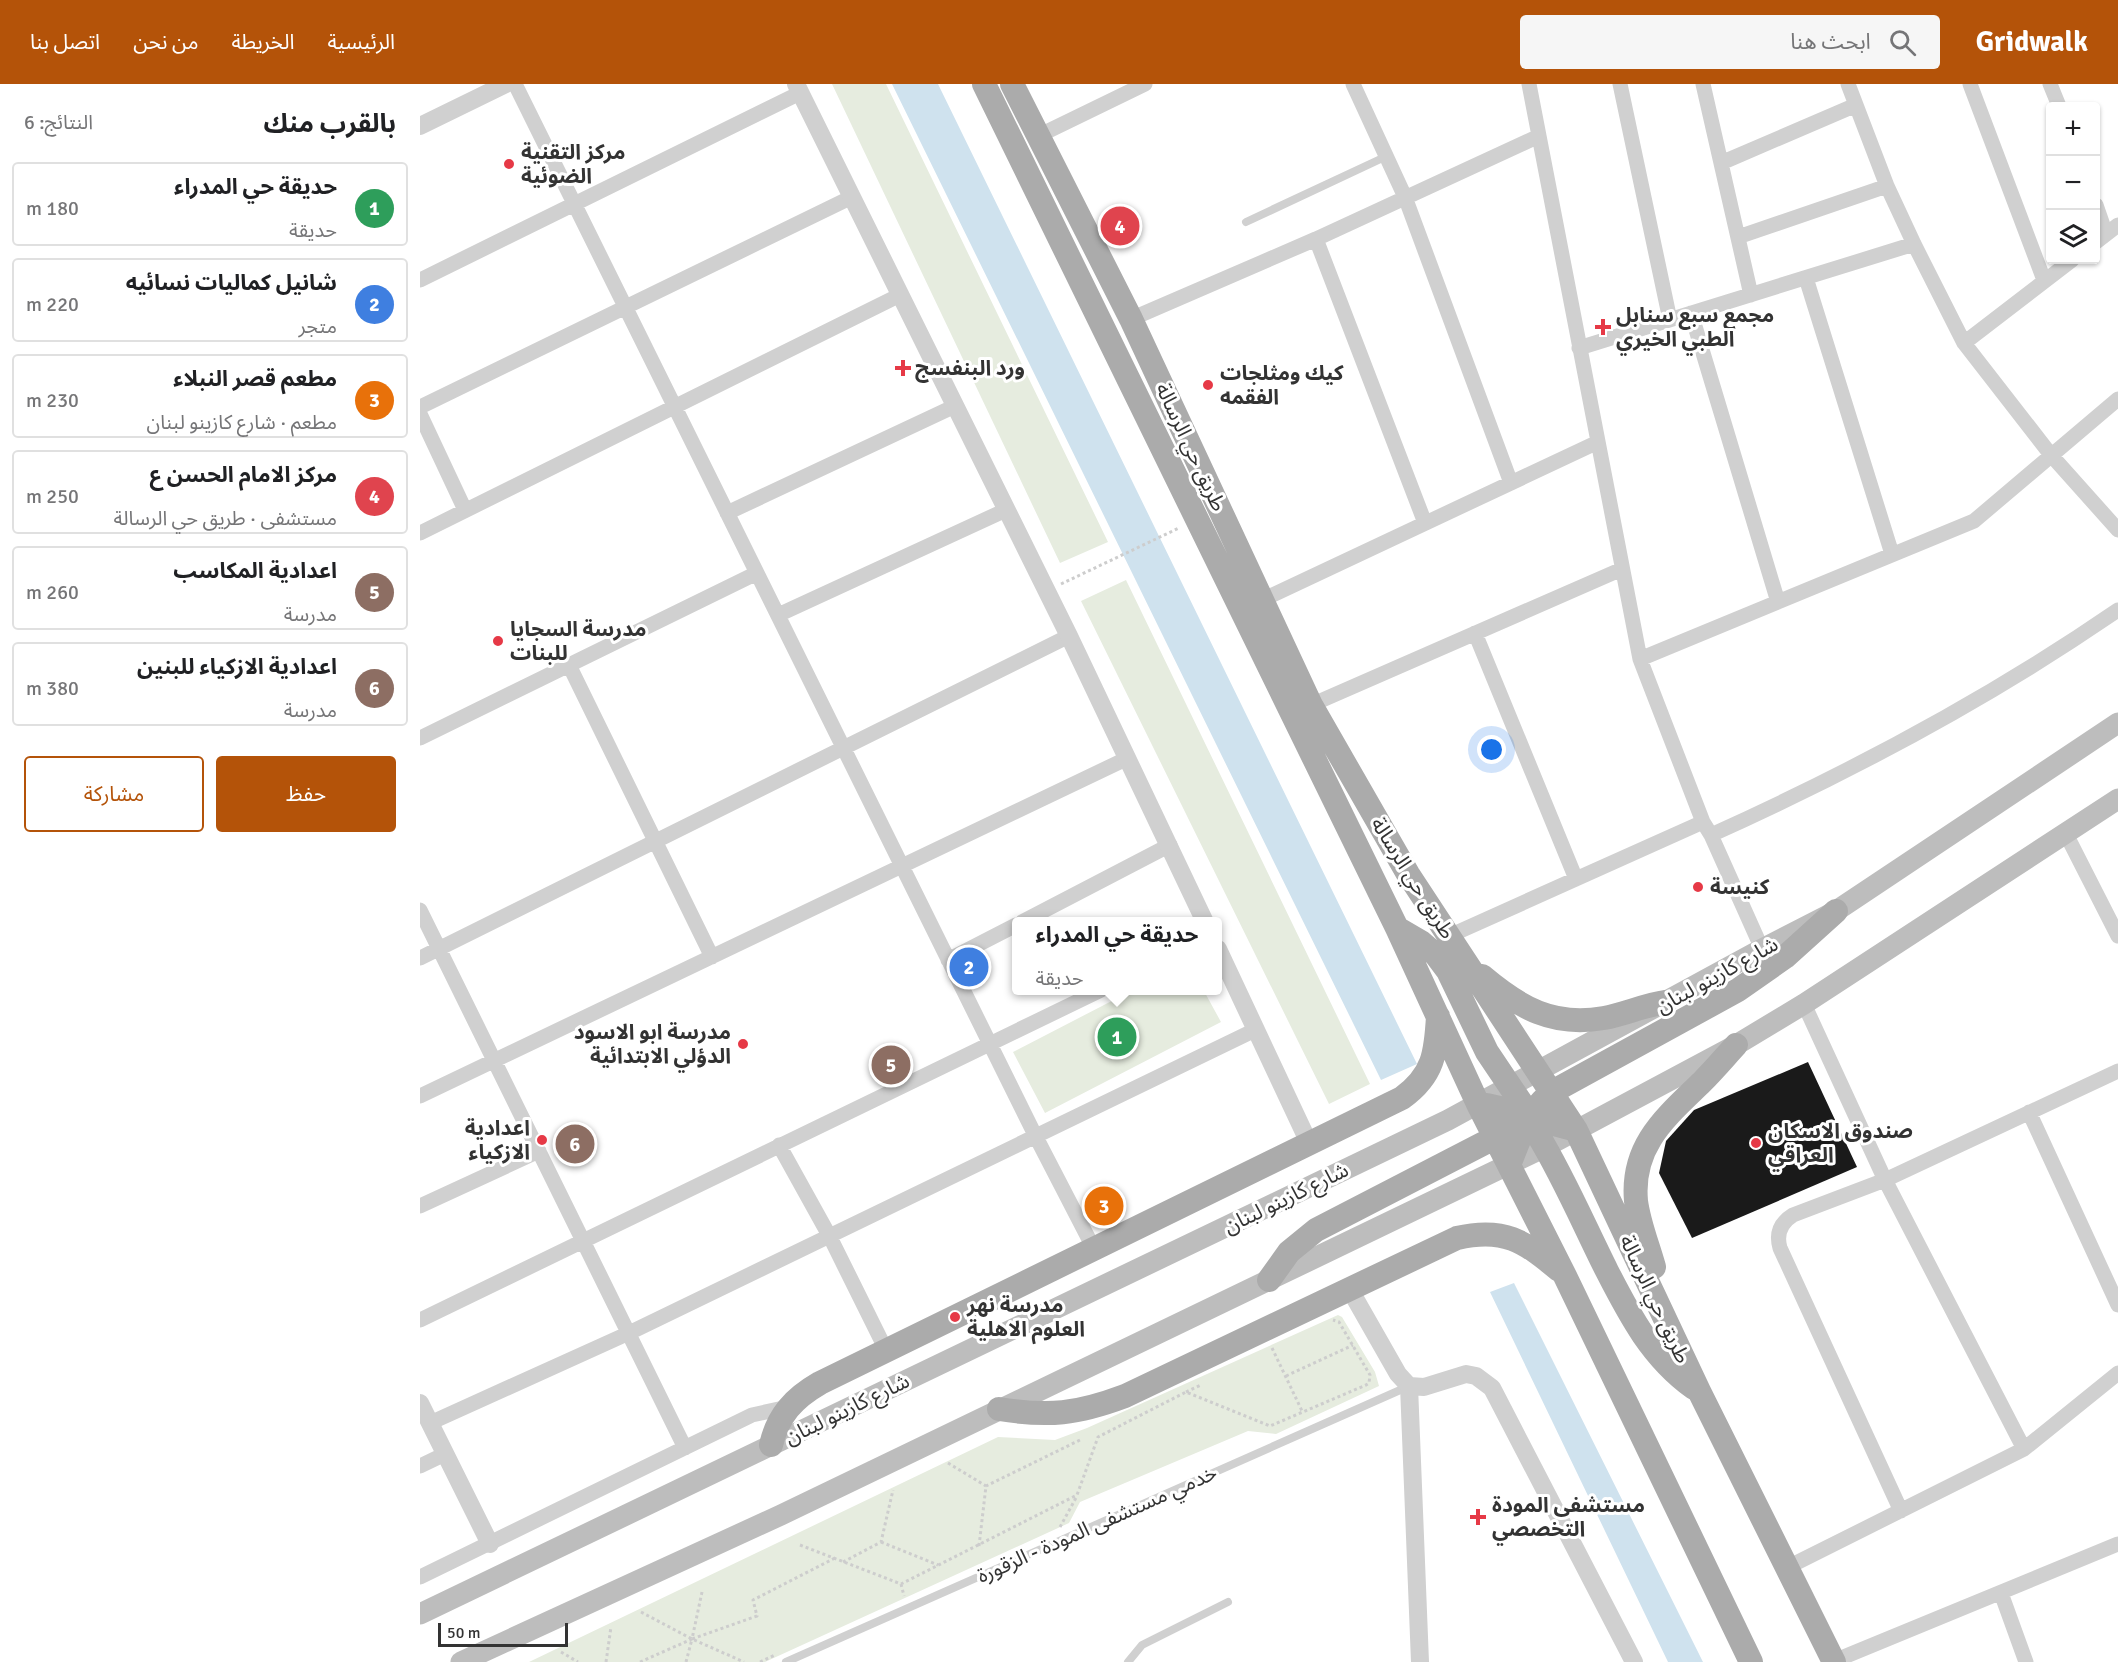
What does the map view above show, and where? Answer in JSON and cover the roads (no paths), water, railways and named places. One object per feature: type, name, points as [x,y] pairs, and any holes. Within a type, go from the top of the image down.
[{"type":"main road","name":"طريق حي الرسالة","points":[[984,84],[1397,928],[1494,1138],[1565,1276],[1751,1662]]},
{"type":"main road","name":"طريق حي الرسالة","points":[[1012,84],[1131,319],[1311,705],[1408,874],[1576,1130],[1699,1391],[1834,1662]]},
{"type":"main road","name":"شارع كازينو لبنان","points":[[1536,1071],[1836,911],[2118,723]]},
{"type":"main road","points":[[461,1662],[781,1515],[1545,1147],[1736,1045],[1804,1004],[2118,799]]},
{"type":"main road","points":[[1269,1280],[1289,1252],[1316,1230],[1494,1138],[1522,1108],[1543,1100],[1552,1092],[1746,984],[1785,957],[1836,911]]},
{"type":"main road","points":[[1397,928],[1421,942],[1448,971],[1487,1052],[1545,1147],[1637,1328],[1662,1360],[1699,1391]]},
{"type":"main road","points":[[1463,958],[1516,1002],[1558,1019],[1604,1018],[1666,1002]]},
{"type":"main road","points":[[771,1445],[777,1425],[788,1407],[802,1393],[820,1383],[1393,1103],[1419,1084],[1431,1066],[1438,1014]]},
{"type":"main road","points":[[1661,1311],[1656,1272],[1639,1217],[1636,1182],[1640,1156],[1666,1117],[1736,1045]]},
{"type":"main road","points":[[1509,1165],[1522,1108],[1536,1071]]},
{"type":"main road","points":[[1478,1104],[1522,1108],[1550,1123],[1576,1130]]},
{"type":"main road","name":"شارع كازينو لبنان","points":[[420,1614],[1478,1104]]},
{"type":"main road","points":[[999,1410],[1031,1414],[1063,1414],[1095,1407],[1125,1396],[1457,1238],[1486,1233],[1507,1237],[1522,1243],[1565,1276]]},
{"type":"street","points":[[420,126],[506,84]]},
{"type":"street","points":[[514,84],[990,1045],[1094,1249]]},
{"type":"street","points":[[1038,136],[1145,84]]},
{"type":"street","points":[[1353,84],[1405,197],[1511,483]]},
{"type":"street","points":[[1620,84],[1670,320]]},
{"type":"street","points":[[1848,84],[1887,186],[1964,343],[2051,455],[2118,530]]},
{"type":"street","points":[[1970,84],[2044,280]]},
{"type":"street","points":[[2050,84],[2057,102]]},
{"type":"street","points":[[1533,86],[1539,136],[1640,659],[1707,828],[1762,949]]},
{"type":"street","points":[[1708,86],[1721,162],[1751,295]]},
{"type":"street","points":[[420,280],[574,205],[798,88],[1069,636],[1203,917]]},
{"type":"street","points":[[1721,162],[1856,105]]},
{"type":"street","points":[[1131,319],[1316,239],[1539,136]]},
{"type":"street","points":[[1738,237],[1887,186]]},
{"type":"street","points":[[420,407],[852,197]]},
{"type":"street","points":[[2098,210],[2107,234]]},
{"type":"street","points":[[1316,239],[1425,523]]},
{"type":"street","points":[[1580,348],[1914,244]]},
{"type":"street","points":[[1964,343],[2066,264]]},
{"type":"street","points":[[1806,278],[1892,554]]},
{"type":"street","points":[[420,532],[900,295]]},
{"type":"street","points":[[1691,313],[1778,602]]},
{"type":"street","points":[[1640,659],[1974,521],[2118,399]]},
{"type":"street","points":[[727,513],[955,406]]},
{"type":"street","points":[[420,414],[465,510]]},
{"type":"street","points":[[1262,600],[1598,442]]},
{"type":"street","points":[[778,615],[1006,510]]},
{"type":"street","points":[[1311,705],[1622,569]]},
{"type":"street","points":[[420,738],[757,573]]},
{"type":"street","points":[[1449,936],[1576,879],[1707,828],[1779,804],[1910,737],[2029,668],[2118,610]]},
{"type":"street","points":[[1475,633],[1576,879]]},
{"type":"street","points":[[420,958],[1069,636]]},
{"type":"street","points":[[569,665],[712,957]]},
{"type":"street","points":[[420,1096],[1128,758]]},
{"type":"street","points":[[2066,834],[2118,936]]},
{"type":"street","points":[[1030,917],[1170,844]]},
{"type":"street","points":[[420,910],[685,1448]]},
{"type":"street","points":[[948,960],[1012,927]]},
{"type":"street","points":[[1222,958],[1309,1143]]},
{"type":"street","points":[[420,1320],[1091,995]]},
{"type":"street","points":[[1804,1004],[1885,1180],[2024,1449]]},
{"type":"street","points":[[430,1423],[629,1333],[1255,1030]]},
{"type":"street","points":[[1901,1511],[1778,1242],[1780,1228],[1787,1218],[1793,1215],[1885,1180],[2118,1071]]},
{"type":"street","points":[[2029,1112],[2118,1305]]},
{"type":"street","points":[[779,1145],[830,1237],[886,1350]]},
{"type":"street","points":[[420,1206],[538,1151]]},
{"type":"street","points":[[1349,1288],[1398,1374],[1409,1386],[1424,1388],[1466,1374],[1476,1376],[1492,1388],[1634,1662]]},
{"type":"street","points":[[1788,1567],[2024,1449],[2118,1373]]},
{"type":"street","points":[[1409,1386],[1420,1662]]},
{"type":"street","points":[[420,1403],[490,1544]]},
{"type":"street","points":[[420,1577],[752,1415],[788,1407]]},
{"type":"street","points":[[420,1466],[445,1454]]},
{"type":"street","points":[[1834,1662],[2118,1544]]},
{"type":"street","points":[[2001,1593],[2026,1662]]},
{"type":"lane","points":[[1246,222],[1387,156]]},
{"type":"lane","name":"خدمي مستشفى المودة - الزقورة","points":[[786,1662],[1409,1386]]},
{"type":"lane","points":[[1128,1662],[1142,1645],[1228,1602]]},
{"type":"water","points":[[892,84],[938,84],[1417,1064],[1381,1080]]},
{"type":"water","points":[[1514,1283],[1703,1662],[1668,1662],[1490,1292]]},
{"type":"place","name":"مركز التقنية الضوئية","points":[[509,164]]},
{"type":"place","name":"مركز الامام الحسن ع","points":[[1120,226]]},
{"type":"place","name":"مجمع سبع سنابل الطبي الخيري","points":[[1603,327]]},
{"type":"place","name":"ورد البنفسج","points":[[903,368]]},
{"type":"place","name":"كيك ومثلجات الفقمه","points":[[1208,385]]},
{"type":"place","name":"مدرسة السجايا للبنات","points":[[498,641]]},
{"type":"place","name":"كنيسة","points":[[1698,887]]},
{"type":"place","name":"شانيل كماليات نسائيه","points":[[969,967]]},
{"type":"place","name":"حديقة حي المدراء","points":[[1117,1037]]},
{"type":"place","name":"مدرسة ابو الاسود الدؤلي الابتدائية","points":[[743,1044]]},
{"type":"place","name":"اعدادية المكاسب","points":[[891,1065]]},
{"type":"place","name":"اعدادية الازكياء","points":[[542,1140]]},
{"type":"place","name":"صندوق الاسكان العراقي","points":[[1756,1143]]},
{"type":"place","name":"اعدادية الازكياء للبنين","points":[[575,1144]]},
{"type":"place","name":"مطعم قصر النبلاء","points":[[1104,1206]]},
{"type":"place","name":"مدرسة نهر العلوم الاهلية","points":[[955,1317]]},
{"type":"place","name":"مستشفى المودة التخصصي","points":[[1478,1517]]}]
